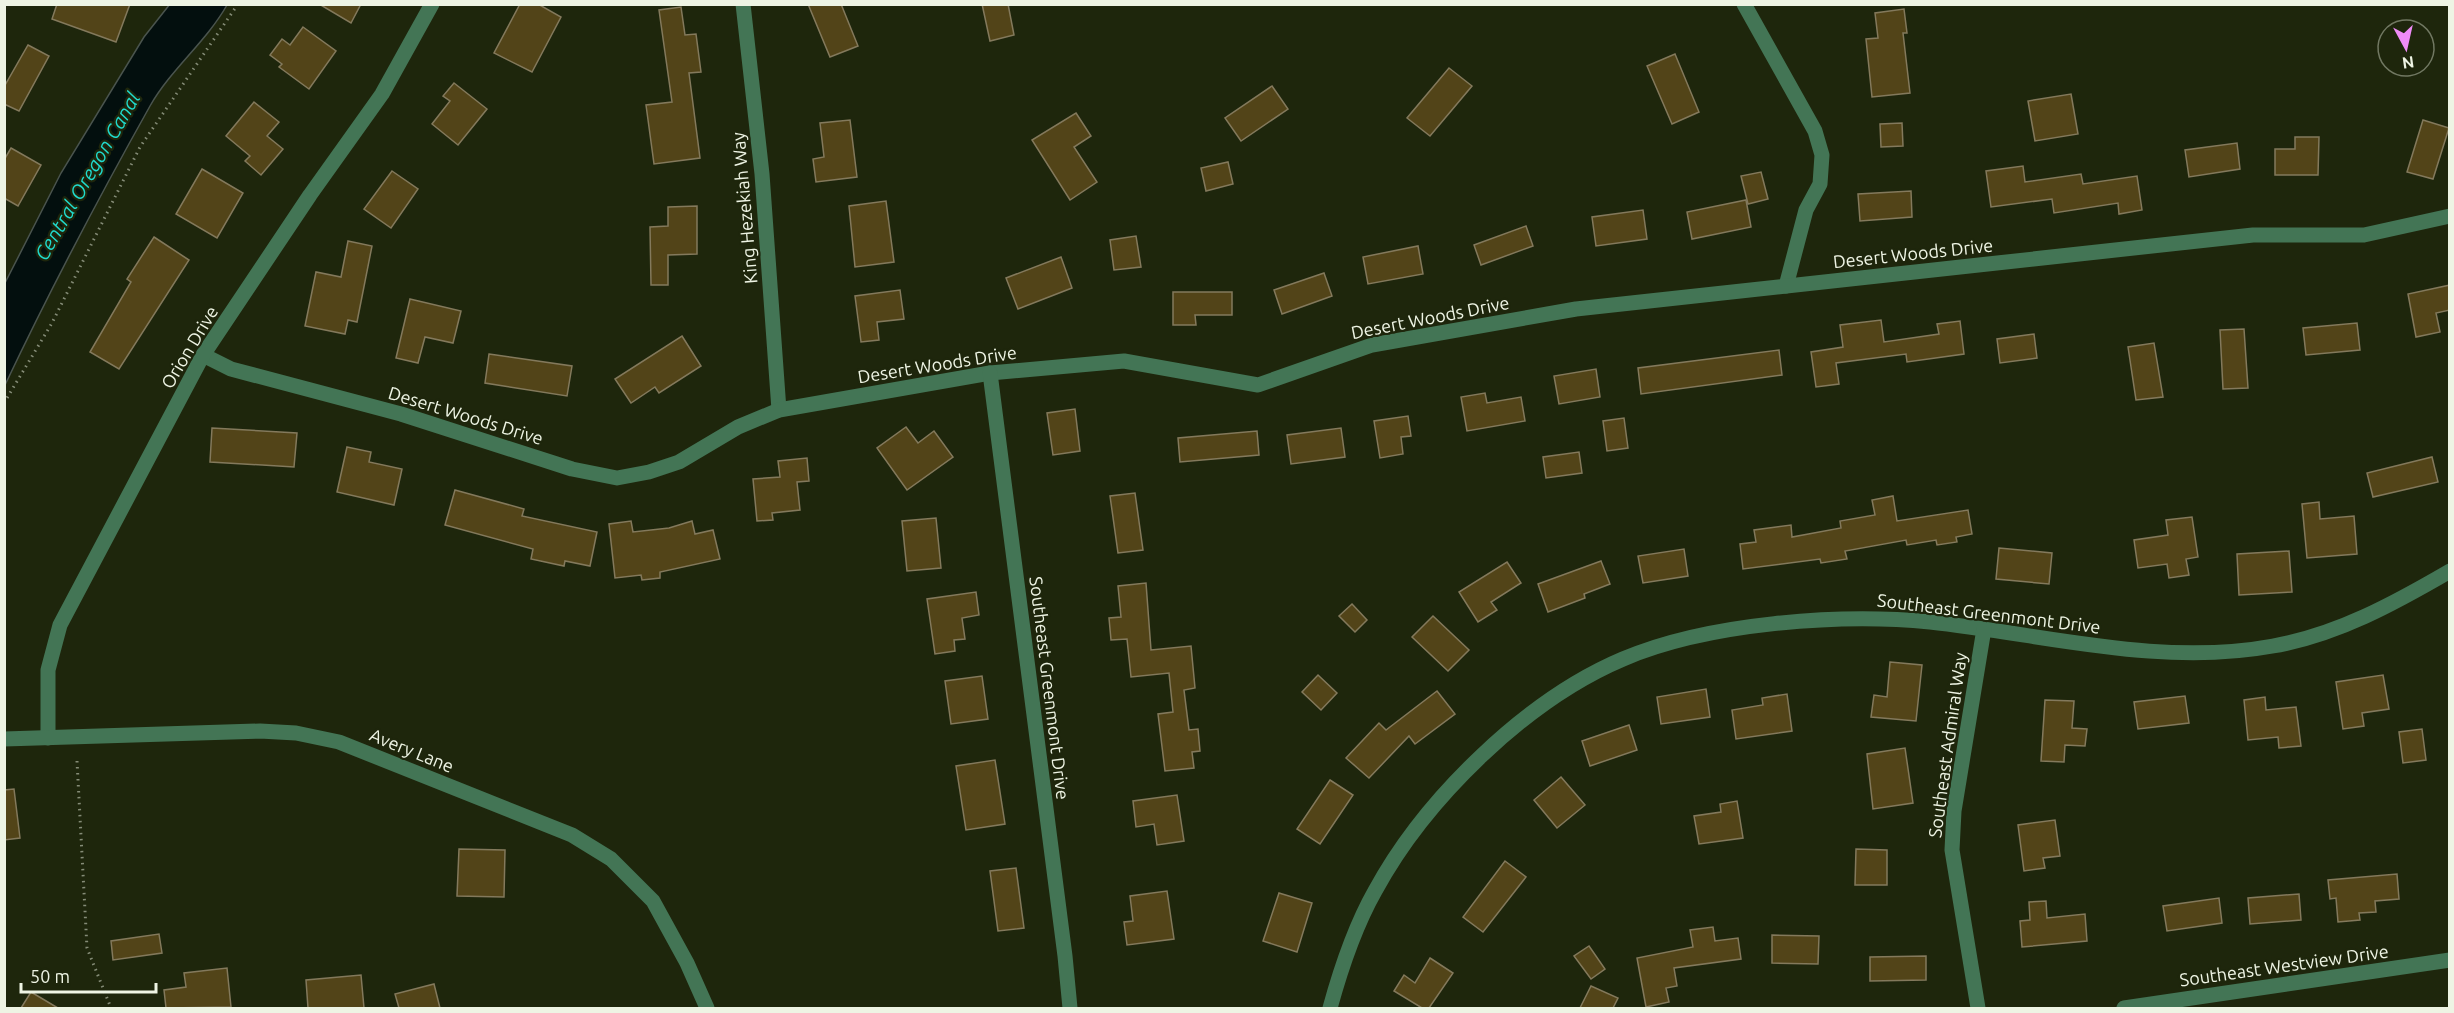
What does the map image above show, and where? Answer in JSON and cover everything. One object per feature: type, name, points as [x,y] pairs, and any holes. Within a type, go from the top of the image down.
[{"type":"street","name":"Orion Drive","points":[[48,738],[48,670],[60,625],[204,355],[310,195],[382,93],[432,4]]},
{"type":"street","name":"King Hezekiah Way","points":[[743,4],[762,174],[779,410]]},
{"type":"street","points":[[1744,4],[1815,131],[1822,155],[1820,184],[1806,210],[1786,286]]},
{"type":"street","name":"Desert Woods Drive","points":[[204,355],[231,369],[401,414],[572,469],[617,478],[649,472],[680,462],[738,427],[779,410],[990,373],[1124,361],[1258,385],[1372,345],[1576,309],[2253,235],[2364,236],[2450,216]]},
{"type":"street","name":"Southeast Greenmont Drive","points":[[990,373],[1070,1008]]},
{"type":"street","name":"Southeast Greenmont Drive","points":[[1330,1008],[1346,954],[1360,920],[1391,863],[1449,791],[1514,728],[1545,702],[1587,676],[1648,649],[1755,627],[1866,618],[1931,622],[2133,649],[2199,652],[2273,646],[2330,630],[2384,608],[2450,571]]},
{"type":"street","name":"Southeast Admiral Way","points":[[1978,1008],[1952,850],[1954,811],[1984,629]]},
{"type":"street","name":"Avery Lane","points":[[4,739],[261,731],[296,733],[339,742],[572,835],[611,859],[653,901],[687,963],[707,1008]]},
{"type":"street","name":"Southeast Westview Drive","points":[[2124,1008],[2450,960]]},
{"type":"path","points":[[4,403],[52,323],[140,147],[238,4]]},
{"type":"path","points":[[77,761],[87,948],[111,1008]]},
{"type":"water","name":"Central Oregon Canal","points":[[170,4],[227,5],[150,106],[75,244],[5,385],[5,283],[61,173],[144,37]]},
{"type":"building","points":[[57,4],[130,4],[116,42],[52,19]]},
{"type":"building","points":[[319,4],[361,4],[351,23]]},
{"type":"building","points":[[520,4],[538,4],[561,17],[532,72],[494,53]]},
{"type":"building","points":[[808,4],[841,4],[858,46],[830,57]]},
{"type":"building","points":[[982,4],[1008,4],[1014,35],[990,41]]},
{"type":"building","points":[[681,7],[685,35],[696,34],[701,72],[689,73],[700,158],[654,164],[646,105],[672,102],[659,10]]},
{"type":"building","points":[[1904,9],[1907,33],[1903,33],[1910,93],[1872,97],[1866,39],[1878,38],[1875,13]]},
{"type":"building","points":[[303,27],[336,51],[309,89],[279,67],[282,64],[270,55],[282,39],[290,45]]},
{"type":"building","points":[[28,45],[49,56],[19,111],[4,104],[4,87]]},
{"type":"building","points":[[1675,54],[1699,112],[1672,124],[1647,66]]},
{"type":"building","points":[[1449,68],[1472,86],[1430,136],[1407,118]]},
{"type":"building","points":[[454,83],[487,109],[458,145],[432,124],[450,101],[443,96]]},
{"type":"building","points":[[1272,86],[1288,109],[1241,141],[1225,118]]},
{"type":"building","points":[[2071,94],[2078,134],[2035,141],[2028,101]]},
{"type":"building","points":[[254,102],[279,122],[267,136],[283,149],[261,175],[245,161],[250,156],[226,136]]},
{"type":"building","points":[[1076,113],[1091,136],[1074,147],[1097,182],[1070,200],[1032,140]]},
{"type":"building","points":[[850,120],[857,177],[816,182],[813,159],[824,157],[820,123]]},
{"type":"building","points":[[2423,120],[2449,128],[2433,179],[2407,172]]},
{"type":"building","points":[[1902,123],[1903,146],[1881,147],[1880,124]]},
{"type":"building","points":[[2295,137],[2319,137],[2318,175],[2275,175],[2275,149],[2295,149]]},
{"type":"building","points":[[2237,143],[2240,169],[2189,177],[2185,150]]},
{"type":"building","points":[[11,148],[41,165],[18,206],[4,198],[4,160]]},
{"type":"building","points":[[1228,162],[1233,184],[1206,191],[1201,168]]},
{"type":"building","points":[[2023,166],[2025,182],[2081,174],[2083,184],[2137,176],[2142,210],[2119,214],[2118,203],[2054,213],[2052,199],[1991,207],[1986,171]]},
{"type":"building","points":[[202,169],[243,193],[217,238],[176,214]]},
{"type":"building","points":[[392,171],[418,189],[391,228],[364,209]]},
{"type":"building","points":[[1761,172],[1768,199],[1748,204],[1741,176]]},
{"type":"building","points":[[1911,191],[1912,217],[1860,221],[1858,194]]},
{"type":"building","points":[[1746,200],[1751,227],[1692,239],[1687,212]]},
{"type":"building","points":[[886,201],[894,262],[855,267],[849,206]]},
{"type":"building","points":[[697,206],[697,254],[668,255],[668,285],[651,285],[650,227],[668,226],[668,207]]},
{"type":"building","points":[[1643,210],[1647,239],[1596,246],[1592,217]]},
{"type":"building","points":[[1526,226],[1533,246],[1481,265],[1474,245]]},
{"type":"building","points":[[1136,236],[1141,267],[1114,270],[1110,240]]},
{"type":"building","points":[[154,237],[189,260],[119,369],[90,352],[131,282],[127,279]]},
{"type":"building","points":[[348,241],[372,246],[357,322],[348,320],[345,334],[305,326],[316,272],[341,277]]},
{"type":"building","points":[[1418,246],[1423,274],[1368,284],[1363,257]]},
{"type":"building","points":[[1061,257],[1072,288],[1018,309],[1006,278]]},
{"type":"building","points":[[1324,273],[1332,296],[1282,314],[1274,290]]},
{"type":"building","points":[[2450,285],[2450,310],[2436,313],[2440,332],[2416,337],[2408,294]]},
{"type":"building","points":[[900,290],[904,319],[877,322],[879,340],[861,342],[855,296]]},
{"type":"building","points":[[1173,292],[1232,292],[1232,315],[1195,315],[1196,325],[1173,325]]},
{"type":"building","points":[[410,299],[461,311],[453,343],[425,337],[418,363],[396,358]]},
{"type":"building","points":[[1881,320],[1884,342],[1939,334],[1937,324],[1960,321],[1964,354],[1907,362],[1906,354],[1836,363],[1839,384],[1816,387],[1811,352],[1843,347],[1840,325]]},
{"type":"building","points":[[2357,323],[2360,350],[2306,355],[2303,328]]},
{"type":"building","points":[[2244,329],[2248,388],[2223,389],[2220,330]]},
{"type":"building","points":[[2034,334],[2037,358],[2000,363],[1997,339]]},
{"type":"building","points":[[682,336],[701,366],[659,393],[655,387],[631,403],[615,379]]},
{"type":"building","points":[[2154,343],[2163,397],[2136,400],[2128,347]]},
{"type":"building","points":[[1779,350],[1782,375],[1641,394],[1638,368]]},
{"type":"building","points":[[489,354],[572,366],[567,396],[485,383]]},
{"type":"building","points":[[1596,369],[1600,397],[1559,404],[1554,376]]},
{"type":"building","points":[[1485,393],[1487,403],[1521,397],[1525,421],[1467,431],[1461,397]]},
{"type":"building","points":[[1075,409],[1080,451],[1053,455],[1047,413]]},
{"type":"building","points":[[1408,416],[1411,436],[1401,437],[1403,454],[1380,458],[1374,421]]},
{"type":"building","points":[[1624,418],[1628,448],[1607,451],[1603,421]]},
{"type":"building","points":[[906,427],[918,443],[934,431],[953,457],[907,490],[877,448]]},
{"type":"building","points":[[212,428],[297,433],[294,467],[210,462]]},
{"type":"building","points":[[1341,428],[1345,457],[1291,464],[1287,435]]},
{"type":"building","points":[[1257,431],[1259,455],[1180,462],[1178,438]]},
{"type":"building","points":[[347,447],[371,452],[369,462],[402,469],[394,505],[337,492]]},
{"type":"building","points":[[1579,452],[1582,473],[1546,478],[1543,457]]},
{"type":"building","points":[[2432,457],[2438,482],[2373,497],[2367,473]]},
{"type":"building","points":[[807,458],[809,481],[797,482],[800,510],[772,513],[773,520],[757,521],[753,479],[780,477],[778,461]]},
{"type":"building","points":[[455,490],[524,509],[522,516],[597,532],[590,566],[565,561],[564,566],[531,559],[533,549],[445,525]]},
{"type":"building","points":[[1135,493],[1143,550],[1118,553],[1110,496]]},
{"type":"building","points":[[1893,496],[1897,521],[1968,510],[1972,534],[1956,537],[1957,542],[1937,545],[1936,540],[1907,545],[1906,540],[1845,551],[1847,559],[1821,563],[1820,559],[1743,569],[1740,544],[1756,542],[1754,530],[1791,525],[1792,537],[1841,528],[1840,521],[1875,515],[1872,500]]},
{"type":"building","points":[[2319,502],[2320,519],[2354,516],[2357,554],[2307,558],[2302,504]]},
{"type":"building","points":[[2192,517],[2198,557],[2186,559],[2189,575],[2169,578],[2167,564],[2138,568],[2134,540],[2168,535],[2166,520]]},
{"type":"building","points":[[936,518],[941,568],[907,571],[902,521]]},
{"type":"building","points":[[631,521],[633,532],[669,528],[692,521],[695,534],[713,530],[720,559],[660,572],[660,578],[642,580],[641,575],[615,578],[609,524]]},
{"type":"building","points":[[1999,548],[2052,553],[2049,584],[1996,579]]},
{"type":"building","points":[[1684,549],[1688,576],[1643,583],[1638,556]]},
{"type":"building","points":[[2289,551],[2292,592],[2239,595],[2237,554]]},
{"type":"building","points":[[1601,561],[1610,584],[1584,594],[1585,598],[1548,612],[1538,584]]},
{"type":"building","points":[[1507,562],[1521,583],[1491,602],[1497,610],[1478,622],[1459,592]]},
{"type":"building","points":[[1146,583],[1151,650],[1191,646],[1195,688],[1184,690],[1189,730],[1198,729],[1200,751],[1192,752],[1194,768],[1165,771],[1158,714],[1173,712],[1169,673],[1131,677],[1127,639],[1111,640],[1109,618],[1121,617],[1118,586]]},
{"type":"building","points":[[976,592],[979,615],[962,618],[965,639],[954,640],[955,651],[935,654],[927,599]]},
{"type":"building","points":[[1352,604],[1367,620],[1355,632],[1339,616]]},
{"type":"building","points":[[1433,616],[1469,650],[1448,671],[1412,637]]},
{"type":"building","points":[[1890,662],[1922,665],[1916,721],[1871,717],[1874,695],[1887,697]]},
{"type":"building","points":[[1318,675],[1337,693],[1321,710],[1302,692]]},
{"type":"building","points":[[2383,675],[2389,709],[2362,713],[2364,726],[2343,729],[2336,682]]},
{"type":"building","points":[[982,676],[988,719],[951,724],[945,681]]},
{"type":"building","points":[[1706,689],[1710,717],[1661,724],[1657,697]]},
{"type":"building","points":[[1437,691],[1455,714],[1415,744],[1409,736],[1369,778],[1346,758],[1379,723],[1386,730]]},
{"type":"building","points":[[1787,694],[1792,731],[1736,739],[1732,710],[1763,705],[1762,698]]},
{"type":"building","points":[[2185,696],[2189,723],[2138,729],[2134,702]]},
{"type":"building","points":[[2265,697],[2266,710],[2296,707],[2301,746],[2279,748],[2278,737],[2248,740],[2244,700]]},
{"type":"building","points":[[2045,700],[2074,701],[2072,728],[2087,729],[2085,746],[2065,745],[2064,762],[2041,761]]},
{"type":"building","points":[[1629,725],[1637,750],[1590,766],[1582,741]]},
{"type":"building","points":[[2422,729],[2426,760],[2403,763],[2399,732]]},
{"type":"building","points":[[1905,748],[1913,803],[1873,809],[1867,754]]},
{"type":"building","points":[[995,760],[1005,824],[966,830],[956,766]]},
{"type":"building","points":[[1561,777],[1585,805],[1557,828],[1534,800]]},
{"type":"building","points":[[1330,780],[1353,795],[1320,844],[1297,829]]},
{"type":"building","points":[[14,789],[20,838],[4,840],[4,790]]},
{"type":"building","points":[[1177,795],[1184,841],[1157,845],[1154,824],[1136,827],[1133,801]]},
{"type":"building","points":[[1737,801],[1743,838],[1699,844],[1694,816],[1721,812],[1720,804]]},
{"type":"building","points":[[2055,820],[2060,856],[2043,858],[2045,868],[2024,871],[2018,825]]},
{"type":"building","points":[[459,849],[505,850],[504,897],[457,896]]},
{"type":"building","points":[[1856,849],[1887,850],[1887,885],[1855,885]]},
{"type":"building","points":[[1505,861],[1526,877],[1483,932],[1463,917]]},
{"type":"building","points":[[1016,868],[1024,928],[998,931],[990,871]]},
{"type":"building","points":[[2397,874],[2399,899],[2375,901],[2376,912],[2359,913],[2360,920],[2338,922],[2336,898],[2330,899],[2328,880]]},
{"type":"building","points":[[1167,891],[1174,939],[1127,945],[1124,922],[1133,921],[1130,896]]},
{"type":"building","points":[[1279,893],[1312,903],[1297,952],[1263,941]]},
{"type":"building","points":[[2299,894],[2301,920],[2250,924],[2248,898]]},
{"type":"building","points":[[2219,898],[2222,923],[2167,931],[2163,906]]},
{"type":"building","points":[[2046,901],[2047,918],[2085,914],[2087,941],[2022,947],[2020,921],[2030,920],[2029,902]]},
{"type":"building","points":[[1713,927],[1715,941],[1738,938],[1741,959],[1674,968],[1677,986],[1666,988],[1669,1002],[1646,1007],[1637,958],[1693,947],[1690,930]]},
{"type":"building","points":[[159,934],[162,953],[113,960],[111,941]]},
{"type":"building","points":[[1772,935],[1819,936],[1818,964],[1772,963]]},
{"type":"building","points":[[1589,946],[1605,969],[1591,979],[1574,956]]},
{"type":"building","points":[[1926,956],[1926,980],[1870,981],[1870,957]]},
{"type":"building","points":[[1430,958],[1453,973],[1429,1008],[1422,1008],[1394,991],[1404,975],[1415,983]]},
{"type":"building","points":[[227,968],[231,1007],[166,1008],[164,990],[186,987],[184,973]]},
{"type":"building","points":[[361,975],[364,1008],[308,1008],[306,980]]},
{"type":"building","points":[[434,984],[440,1008],[399,1008],[395,994]]},
{"type":"building","points":[[1591,986],[1618,998],[1613,1008],[1580,1008]]},
{"type":"building","points":[[31,992],[58,1008],[21,1008]]}]
